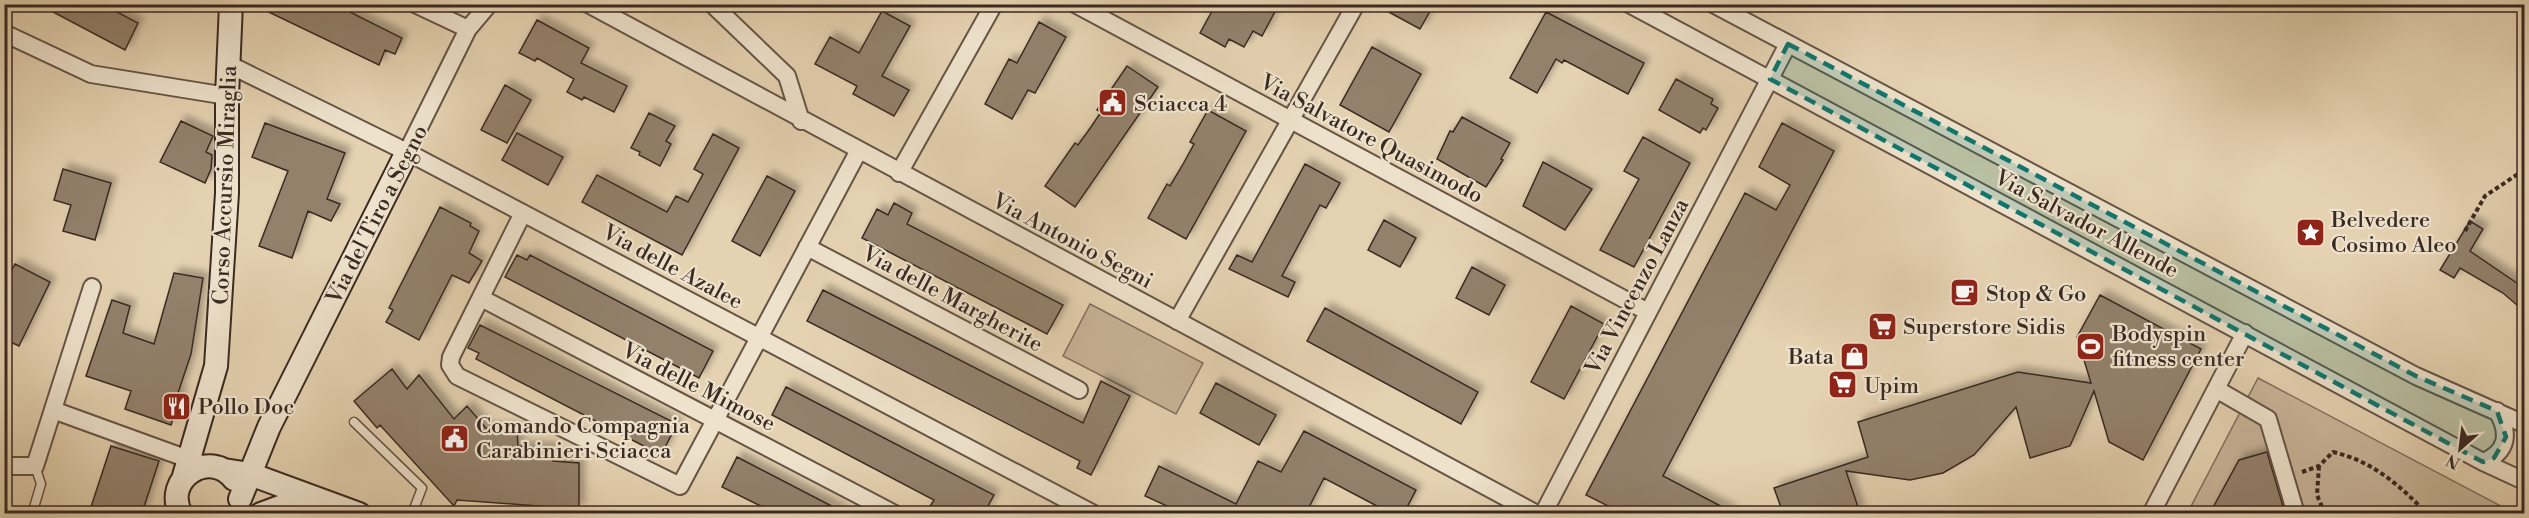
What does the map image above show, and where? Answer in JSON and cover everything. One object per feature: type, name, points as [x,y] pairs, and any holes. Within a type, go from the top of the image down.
[{"type":"street","name":"Corso Accursio Miraglia","points":[[176,509],[179,483],[204,467],[216,366],[227,193],[227,96],[231,4]]},
{"type":"street","points":[[415,4],[468,29]]},
{"type":"street","name":"Via del Tiro a Segno","points":[[269,427],[468,29],[489,4]]},
{"type":"street","name":"Via Antonio Segni","points":[[588,4],[858,152],[1537,513]]},
{"type":"street","points":[[712,4],[787,76],[801,121]]},
{"type":"street","points":[[899,173],[994,4]]},
{"type":"street","name":"Via Salvatore Quasimodo","points":[[1075,4],[1648,312]]},
{"type":"street","points":[[1177,321],[1356,4]]},
{"type":"street","name":"Via Salvador Allende","points":[[1629,4],[2483,462],[2524,481]]},
{"type":"street","name":"Via Salvador Allende","points":[[1713,4],[2416,376],[2524,424]]},
{"type":"street","points":[[4,33],[91,74],[227,96]]},
{"type":"street","name":"Via Vincenzo Lanza","points":[[1543,513],[1788,44]]},
{"type":"street","name":"Via delle Azalee","points":[[228,64],[407,152],[1087,512]]},
{"type":"street","points":[[523,213],[451,357],[450,365],[457,375],[680,486],[858,152]]},
{"type":"street","name":"Via delle Margherite","points":[[807,247],[1078,390]]},
{"type":"street","points":[[4,466],[35,466],[92,288]]},
{"type":"street","name":"Via delle Mimose","points":[[481,298],[895,513]]},
{"type":"street","points":[[2151,513],[2245,333]]},
{"type":"street","points":[[2216,389],[2268,419],[2296,513]]},
{"type":"street","points":[[53,410],[204,467],[237,482],[238,506]]},
{"type":"street","points":[[2483,462],[2494,458],[2502,449],[2506,437],[2505,425],[2497,411]]},
{"type":"street","points":[[204,467],[242,455],[269,427]]},
{"type":"street","points":[[238,506],[269,427]]},
{"type":"street","points":[[204,467],[250,474],[359,513]]},
{"type":"street","points":[[261,513],[288,504],[336,504]]},
{"type":"lane","points":[[354,422],[422,488],[412,513]]},
{"type":"lane","points":[[32,513],[41,484],[35,466]]},
{"type":"path","points":[[2465,231],[2485,196],[2518,174],[2524,173]]},
{"type":"path","points":[[2325,513],[2318,495],[2319,466],[2333,452],[2356,458],[2400,485],[2427,513]]},
{"type":"highlighted area","points":[[1788,44],[2416,376],[2497,411],[2506,437],[2494,458],[2483,462],[1770,79]]},
{"type":"shaded area","points":[[1090,304],[1203,363],[1176,414],[1063,356]]},
{"type":"shaded area","points":[[2258,378],[2514,513],[2187,514]]},
{"type":"building","points":[[38,4],[102,4],[138,23],[125,50]]},
{"type":"building","points":[[252,4],[334,4],[402,38],[395,54],[385,50],[379,65]]},
{"type":"building","points":[[1216,4],[1279,4],[1262,36],[1253,31],[1244,47],[1229,39],[1225,47],[1200,33]]},
{"type":"building","points":[[1374,4],[1434,4],[1420,29]]},
{"type":"building","points":[[882,11],[910,26],[882,76],[909,90],[894,116],[853,94],[857,86],[815,64],[830,37],[859,53]]},
{"type":"building","points":[[1546,12],[1644,63],[1628,94],[1564,60],[1562,63],[1556,59],[1537,93],[1510,78]]},
{"type":"building","points":[[537,20],[589,48],[581,63],[627,86],[614,112],[584,97],[582,100],[567,92],[574,79],[537,58],[535,61],[519,53]]},
{"type":"building","points":[[1039,22],[1066,37],[1035,93],[1028,90],[1012,119],[985,104],[1009,59],[1017,63]]},
{"type":"building","points":[[1372,47],[1421,74],[1389,132],[1340,105]]},
{"type":"building","points":[[1127,66],[1158,87],[1075,207],[1045,186],[1075,143],[1078,145],[1091,127],[1101,112],[1097,110]]},
{"type":"building","points":[[1676,79],[1713,99],[1711,104],[1718,108],[1706,130],[1703,128],[1700,133],[1659,110]]},
{"type":"building","points":[[505,85],[531,100],[507,143],[481,130]]},
{"type":"building","points":[[1208,110],[1246,131],[1186,239],[1148,218],[1167,184],[1170,186],[1182,166],[1194,144],[1190,142]]},
{"type":"building","points":[[649,113],[675,126],[666,141],[671,144],[660,166],[631,148]]},
{"type":"building","points":[[1462,117],[1510,143],[1501,159],[1503,160],[1486,187],[1437,159],[1450,131],[1453,132]]},
{"type":"building","points":[[181,121],[213,136],[206,152],[212,155],[211,169],[205,183],[160,162]]},
{"type":"building","points":[[265,123],[345,153],[327,199],[340,204],[331,221],[308,211],[292,258],[259,246],[288,171],[252,157]]},
{"type":"building","points":[[1782,123],[1834,151],[1663,476],[1734,513],[1622,513],[1586,495],[1745,193],[1776,210],[1790,185],[1759,167]]},
{"type":"building","points":[[517,133],[563,157],[548,185],[502,160]]},
{"type":"building","points":[[713,134],[739,148],[682,255],[582,202],[597,175],[667,212],[676,196],[688,202],[703,174],[694,169]]},
{"type":"building","points":[[1643,137],[1690,163],[1634,267],[1600,250],[1639,179],[1624,171]]},
{"type":"building","points":[[1543,162],[1592,189],[1565,230],[1523,206]]},
{"type":"building","points":[[1305,164],[1340,183],[1326,208],[1320,205],[1282,276],[1295,282],[1288,297],[1229,269],[1237,255],[1252,262]]},
{"type":"building","points":[[63,169],[111,183],[95,240],[63,231],[71,205],[54,200]]},
{"type":"building","points":[[767,176],[795,191],[760,256],[732,241]]},
{"type":"building","points":[[894,203],[912,213],[907,224],[1063,305],[1047,334],[862,238],[877,209],[888,215]]},
{"type":"building","points":[[440,207],[471,223],[470,226],[479,231],[469,253],[482,261],[469,283],[452,275],[419,340],[386,322],[393,310],[389,308]]},
{"type":"building","points":[[1384,220],[1416,238],[1400,267],[1368,250]]},
{"type":"building","points":[[2470,221],[2483,229],[2470,251],[2524,288],[2524,311],[2503,293],[2460,268],[2454,278],[2440,270]]},
{"type":"building","points":[[517,255],[527,260],[530,255],[713,351],[699,378],[505,277]]},
{"type":"building","points":[[15,264],[50,282],[19,346],[4,339],[4,284]]},
{"type":"building","points":[[1472,267],[1505,285],[1489,315],[1456,298]]},
{"type":"building","points":[[174,273],[203,278],[191,354],[178,393],[181,394],[171,425],[125,409],[131,391],[86,376],[112,300],[130,306],[123,333],[154,344]]},
{"type":"building","points":[[823,290],[1083,423],[1101,381],[1130,396],[1091,475],[1077,468],[1080,461],[807,321]]},
{"type":"building","points":[[2100,295],[2201,349],[2143,460],[2109,442],[2094,391],[2070,446],[2030,458],[2016,407],[1974,455],[1943,473],[1910,480],[1846,471],[1860,513],[1783,513],[1774,488],[1868,457],[1858,422],[2018,372],[2091,383],[2077,337]]},
{"type":"building","points":[[1571,306],[1604,324],[1564,399],[1531,382]]},
{"type":"building","points":[[1325,308],[1478,392],[1461,424],[1307,341]]},
{"type":"building","points":[[480,325],[677,424],[661,455],[476,359],[479,353],[468,348]]},
{"type":"building","name":"Comando Compagnia Carabinieri Sciacca","points":[[392,369],[407,389],[419,375],[454,419],[467,406],[486,428],[517,429],[518,446],[553,448],[553,461],[579,463],[579,509],[457,500],[454,506],[380,425],[377,428],[354,401]]},
{"type":"building","points":[[1216,383],[1276,415],[1259,445],[1200,413]]},
{"type":"building","points":[[786,387],[994,495],[984,513],[926,513],[934,500],[772,415]]},
{"type":"building","points":[[1304,431],[1416,490],[1404,513],[1390,513],[1324,478],[1306,513],[1182,513],[1145,496],[1159,466],[1236,504],[1258,461],[1281,472]]},
{"type":"building","points":[[111,446],[159,461],[142,513],[89,513]]},
{"type":"building","points":[[2267,452],[2285,513],[2210,513],[2239,460]]},
{"type":"building","points":[[737,457],[845,513],[775,513],[722,487]]},
{"type":"place","name":"Sciacca 4","points":[[1113,103]]},
{"type":"place","name":"Belvedere Cosimo Aleo","points":[[2310,232]]},
{"type":"place","name":"Stop & Go","points":[[1965,293]]},
{"type":"place","name":"Superstore Sidis","points":[[1882,326]]},
{"type":"place","name":"Bodyspin fitness center","points":[[2091,346]]},
{"type":"place","name":"Bata","points":[[1855,356]]},
{"type":"place","name":"Upim","points":[[1843,385]]},
{"type":"place","name":"Pollo Doc","points":[[177,406]]},
{"type":"place","name":"Comando Compagnia Carabinieri Sciacca","points":[[455,438]]}]
